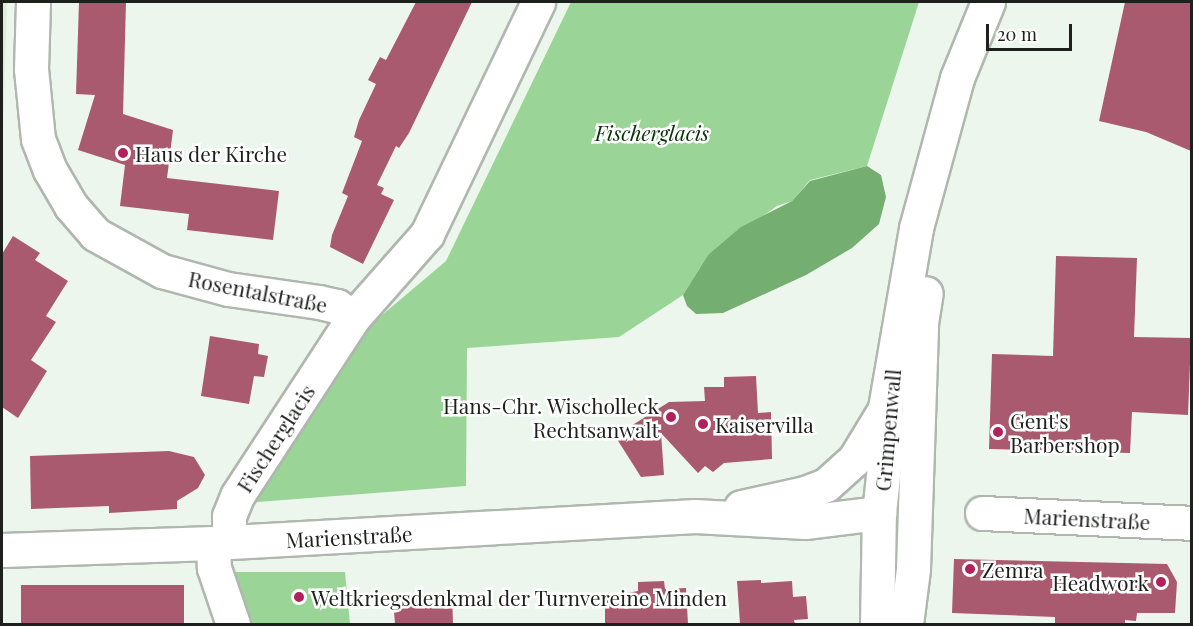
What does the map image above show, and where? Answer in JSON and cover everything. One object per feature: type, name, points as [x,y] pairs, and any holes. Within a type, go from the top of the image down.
[{"type":"street","name":"Rosentalstraße","points":[[33,2],[31,69],[38,139],[50,170],[71,206],[95,234],[162,271],[228,289],[337,306],[353,318]]},
{"type":"street","name":"Fischerglacis","points":[[233,624],[214,568],[237,496],[353,318],[427,234],[538,2]]},
{"type":"street","name":"Grimpenwall","points":[[879,513],[888,438],[885,408],[928,177],[957,78],[988,2]]},
{"type":"street","name":"Grimpenwall","points":[[879,513],[916,470],[921,323],[936,237],[965,124],[1011,2]]},
{"type":"street","name":"Marienstraße","points":[[695,516],[783,499],[826,485],[854,460],[885,408]]},
{"type":"street","points":[[906,624],[913,569],[916,470]]},
{"type":"street","name":"Marienstraße","points":[[2,550],[221,543],[695,516],[805,522],[879,513]]},
{"type":"street","points":[[877,624],[879,513]]},
{"type":"street","name":"Marienstraße","points":[[982,513],[1191,524]]},
{"type":"shaded area","points":[[2,2],[7,2],[3,132],[2,132]]},
{"type":"shaded area","points":[[867,166],[881,175],[886,197],[879,224],[852,248],[806,275],[723,313],[696,314],[687,306],[683,295],[708,255],[741,227],[792,201],[810,181]]},
{"type":"green space","name":"Fischerglacis","points":[[571,2],[919,2],[867,166],[810,180],[792,201],[777,206],[708,255],[683,295],[619,337],[467,348],[466,486],[245,503],[375,321],[446,261]]},
{"type":"green space","points":[[232,572],[345,572],[350,624],[248,624]]},
{"type":"building","points":[[79,2],[126,2],[123,114],[173,130],[167,178],[279,191],[273,240],[187,230],[189,214],[120,206],[125,165],[78,150],[95,95],[76,94]]},
{"type":"building","points":[[416,2],[472,2],[409,133],[399,148],[396,146],[377,185],[384,188],[381,194],[394,200],[363,264],[330,247],[332,235],[348,196],[342,193],[362,141],[354,137],[359,120],[376,84],[368,80],[380,57],[386,60]]},
{"type":"building","points":[[1125,2],[1191,2],[1191,151],[1146,132],[1099,121]]},
{"type":"building","points":[[13,236],[40,253],[35,260],[68,281],[46,316],[56,322],[31,360],[47,371],[18,418],[2,407],[2,254]]},
{"type":"building","points":[[1056,256],[1137,258],[1134,337],[1191,338],[1188,415],[1132,412],[1130,453],[989,449],[992,354],[1053,356]]},
{"type":"building","points":[[210,336],[259,344],[258,354],[268,356],[264,377],[254,376],[249,404],[201,396]]},
{"type":"building","name":"Kaiservilla","points":[[756,376],[758,413],[771,412],[772,459],[724,463],[713,472],[705,466],[698,473],[661,433],[664,475],[641,477],[615,436],[669,402],[705,401],[704,387],[724,387],[724,377]]},
{"type":"building","points":[[169,451],[194,457],[205,475],[198,488],[177,501],[177,509],[109,513],[109,506],[31,509],[30,456]]},
{"type":"building","points":[[954,559],[1167,564],[1177,582],[1175,613],[1137,613],[1136,621],[1125,620],[1125,624],[1055,624],[1055,617],[952,613]]},
{"type":"building","points":[[761,580],[761,583],[792,581],[793,597],[806,596],[808,619],[794,620],[795,624],[740,624],[737,581]]},
{"type":"building","points":[[664,581],[665,589],[686,588],[688,624],[605,623],[605,597],[638,591],[638,582]]},
{"type":"building","points":[[21,585],[184,585],[184,624],[21,624]]},
{"type":"building","points":[[452,593],[453,624],[395,624],[393,599]]},
{"type":"place","name":"Haus der Kirche","points":[[123,153]]},
{"type":"place","name":"Hans-Chr. Wischolleck Rechtsanwalt","points":[[671,417]]},
{"type":"place","name":"Kaiservilla","points":[[703,424]]},
{"type":"place","name":"Gent's Barbershop","points":[[998,432]]},
{"type":"place","name":"Zemra","points":[[970,569]]},
{"type":"place","name":"Headwork","points":[[1161,582]]},
{"type":"place","name":"Weltkriegsdenkmal der Turnvereine Minden","points":[[299,597]]}]
